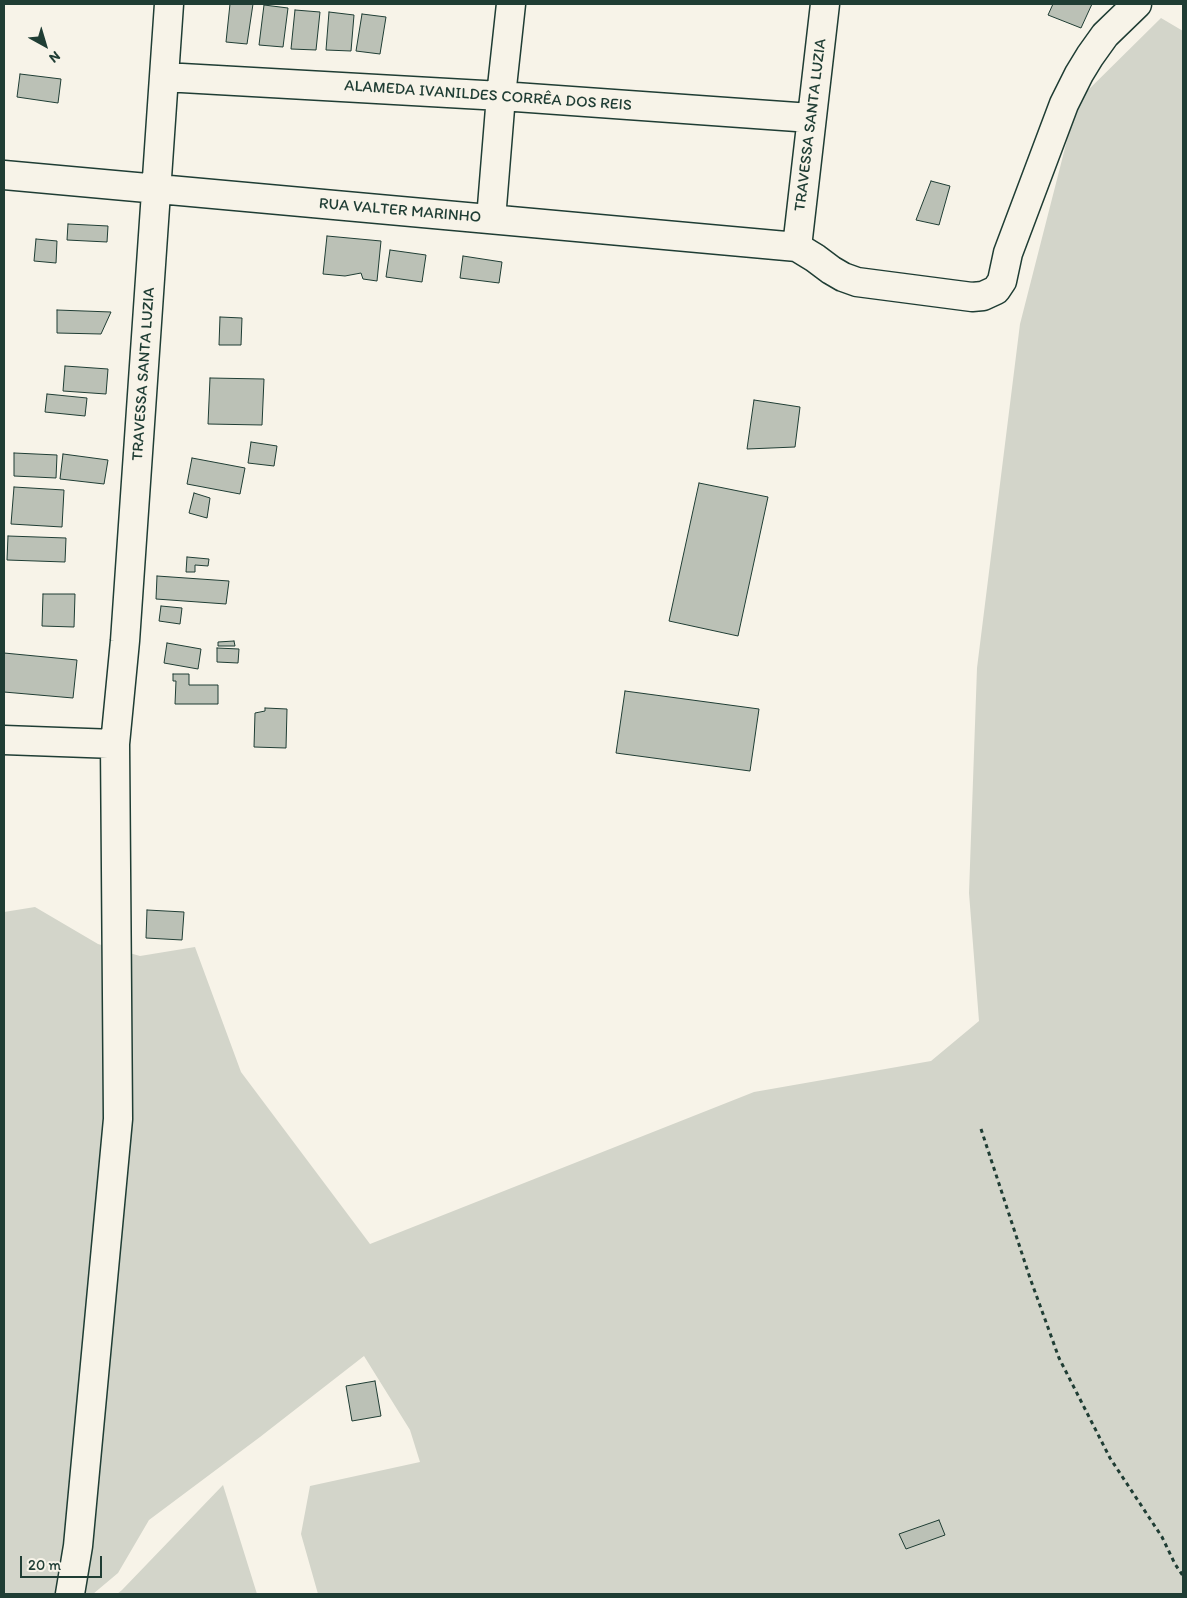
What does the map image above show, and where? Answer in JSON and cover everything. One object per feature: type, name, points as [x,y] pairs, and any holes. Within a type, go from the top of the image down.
[{"type":"street","name":"TRAVESSA SANTA LUZIA","points":[[70,1594],[78,1546],[118,1119],[115,744],[125,641],[169,4]]},
{"type":"street","points":[[491,219],[511,4]]},
{"type":"street","name":"TRAVESSA SANTA LUZIA","points":[[797,247],[824,4]]},
{"type":"street","points":[[797,247],[837,274],[857,282],[972,297],[983,296],[996,290],[1002,281],[1008,253],[1064,104],[1090,56],[1105,35],[1136,4]]},
{"type":"street","name":"ALAMEDA IVANILDES CORRÊA DOS REIS","points":[[164,77],[501,96],[811,118]]},
{"type":"street","name":"RUA VALTER MARINHO","points":[[4,175],[797,247]]},
{"type":"street","points":[[4,740],[115,744]]},
{"type":"path","points":[[981,1130],[1030,1278],[1059,1358],[1110,1458],[1162,1537],[1183,1576]]},
{"type":"shaded area","points":[[1161,18],[1183,31],[1183,1594],[318,1594],[301,1534],[310,1486],[420,1462],[410,1430],[364,1356],[149,1520],[118,1573],[93,1594],[4,1594],[4,912],[35,907],[98,944],[140,956],[195,947],[241,1072],[370,1244],[754,1092],[931,1061],[979,1021],[969,893],[977,668],[1020,324],[1077,101]]},
{"type":"shaded area","points":[[223,1485],[257,1594],[117,1594],[122,1590]]},
{"type":"building","points":[[230,4],[253,4],[247,44],[226,42]]},
{"type":"building","points":[[1053,4],[1092,4],[1081,28],[1048,15]]},
{"type":"building","points":[[264,5],[288,8],[283,47],[259,45]]},
{"type":"building","points":[[295,10],[320,12],[316,50],[291,49]]},
{"type":"building","points":[[329,12],[354,15],[351,51],[326,50]]},
{"type":"building","points":[[362,14],[386,17],[380,54],[356,51]]},
{"type":"building","points":[[20,74],[61,79],[58,103],[17,97]]},
{"type":"building","points":[[931,181],[950,186],[939,225],[916,220]]},
{"type":"building","points":[[68,224],[108,226],[107,242],[67,240]]},
{"type":"building","points":[[327,236],[381,241],[377,281],[363,279],[361,273],[345,276],[323,274]]},
{"type":"building","points":[[36,239],[57,241],[56,263],[34,261]]},
{"type":"building","points":[[390,250],[426,255],[422,282],[386,277]]},
{"type":"building","points":[[463,256],[502,262],[499,283],[460,278]]},
{"type":"building","points":[[57,310],[111,312],[101,334],[57,333]]},
{"type":"building","points":[[220,317],[242,318],[241,345],[219,345]]},
{"type":"building","points":[[65,366],[108,369],[106,394],[63,391]]},
{"type":"building","points":[[210,378],[264,379],[262,425],[208,424]]},
{"type":"building","points":[[47,394],[87,398],[85,416],[45,412]]},
{"type":"building","points":[[754,400],[800,407],[795,447],[747,449]]},
{"type":"building","points":[[251,442],[277,446],[274,466],[248,463]]},
{"type":"building","points":[[14,453],[57,455],[56,478],[14,476]]},
{"type":"building","points":[[63,454],[108,460],[104,484],[60,479]]},
{"type":"building","points":[[192,458],[245,468],[240,494],[187,484]]},
{"type":"building","points":[[699,483],[768,497],[738,636],[669,621]]},
{"type":"building","points":[[14,487],[64,490],[62,527],[11,524]]},
{"type":"building","points":[[194,493],[210,498],[207,518],[189,513]]},
{"type":"building","points":[[8,536],[66,538],[65,562],[7,560]]},
{"type":"building","points":[[187,557],[209,559],[208,566],[195,565],[195,572],[186,572]]},
{"type":"building","points":[[157,576],[229,581],[226,604],[156,599]]},
{"type":"building","points":[[43,594],[75,594],[74,627],[42,626]]},
{"type":"building","points":[[161,606],[182,608],[180,624],[159,621]]},
{"type":"building","points":[[234,641],[235,646],[218,646],[218,642]]},
{"type":"building","points":[[167,643],[201,649],[198,669],[164,663]]},
{"type":"building","points":[[217,648],[239,649],[238,663],[217,662]]},
{"type":"building","points":[[4,653],[77,660],[73,698],[4,692]]},
{"type":"building","points":[[173,674],[189,674],[189,685],[218,685],[218,704],[175,704],[176,681],[173,681]]},
{"type":"building","points":[[625,691],[759,709],[750,771],[616,753]]},
{"type":"building","points":[[265,708],[287,709],[286,748],[254,747],[255,713],[265,711]]},
{"type":"building","points":[[147,910],[184,912],[182,940],[146,938]]},
{"type":"building","points":[[375,1381],[381,1416],[352,1421],[346,1386]]},
{"type":"building","points":[[939,1520],[945,1535],[906,1549],[899,1534]]}]
